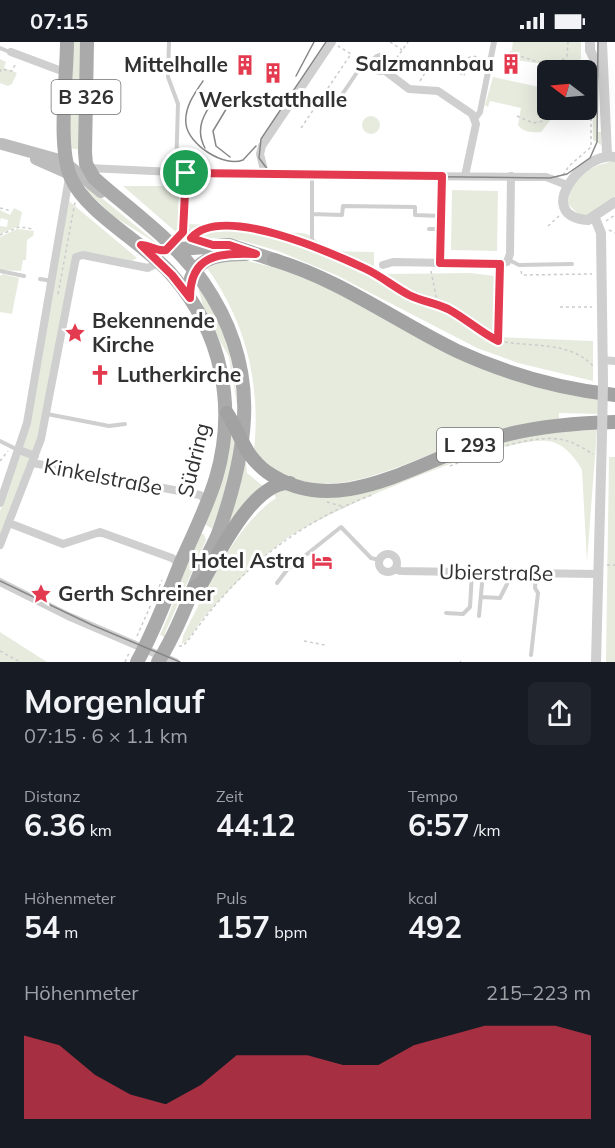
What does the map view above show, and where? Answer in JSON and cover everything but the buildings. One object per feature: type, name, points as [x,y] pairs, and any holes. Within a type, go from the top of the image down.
[{"type":"highway","points":[[274,260],[324,278],[449,346],[505,370],[566,387],[615,395]]},
{"type":"highway","points":[[227,413],[243,447],[269,473],[290,483]]},
{"type":"highway","name":"L 293","points":[[290,483],[326,490],[356,489],[500,436],[558,425],[615,422]]},
{"type":"highway","points":[[197,581],[202,583],[236,525],[253,504],[274,486],[290,483]]},
{"type":"main road","name":"B 326","points":[[67,42],[65,151],[70,169]]},
{"type":"main road","name":"B 326","points":[[87,42],[87,164]]},
{"type":"main road","points":[[1,143],[70,169],[152,230]]},
{"type":"main road","points":[[70,169],[87,164]]},
{"type":"main road","name":"Südring","points":[[87,164],[94,178],[171,246],[194,271],[220,311],[238,359],[245,409],[243,447],[237,475],[218,534],[160,659]]},
{"type":"main road","name":"Südring","points":[[70,169],[87,200],[160,262],[190,298],[215,345],[223,375],[227,413],[221,458],[195,533],[144,649],[132,659]]},
{"type":"main road","points":[[141,245],[151,245],[163,251],[171,246],[181,249],[229,245],[274,260]]},
{"type":"main road","points":[[190,298],[190,281],[194,271],[213,257],[256,254]]},
{"type":"main road","points":[[195,533],[203,528],[209,535],[197,581]]},
{"type":"street","points":[[265,174],[262,146],[332,42]]},
{"type":"street","points":[[465,176],[475,118],[480,112],[494,42]]},
{"type":"street","points":[[590,42],[592,56],[604,80]]},
{"type":"street","points":[[602,42],[611,156],[596,160],[567,185],[563,199],[565,210],[578,219],[603,220]]},
{"type":"street","points":[[15,54],[59,70],[67,70]]},
{"type":"street","points":[[374,65],[378,70],[384,70],[409,89],[438,91],[475,118]]},
{"type":"street","points":[[87,164],[112,169],[186,173],[546,177],[567,185]]},
{"type":"street","points":[[0,503],[3,487],[27,423],[68,192],[70,169]]},
{"type":"street","points":[[171,246],[184,229],[186,173]]},
{"type":"street","points":[[440,263],[442,176]]},
{"type":"street","points":[[383,265],[393,262],[500,264],[509,260],[511,176]]},
{"type":"street","points":[[596,662],[603,382],[601,233],[603,220],[615,202]]},
{"type":"street","points":[[184,229],[191,238],[213,245]]},
{"type":"street","points":[[0,545],[34,460],[47,414],[76,257],[83,255],[148,268],[160,262]]},
{"type":"street","points":[[498,341],[500,264]]},
{"type":"street","points":[[602,364],[615,361]]},
{"type":"street","name":"Kinkelstraße","points":[[18,450],[34,460],[200,495],[207,501]]},
{"type":"street","points":[[9,523],[63,544],[100,532],[172,558],[180,564]]},
{"type":"street","name":"Ubierstraße","points":[[385,554],[394,555],[398,563],[396,568],[385,572],[379,560],[385,554]]},
{"type":"street","name":"Ubierstraße","points":[[396,568],[400,572],[508,572],[570,578],[597,574]]},
{"type":"street","points":[[0,582],[144,649],[160,659],[175,662]]},
{"type":"lane","points":[[169,42],[168,77],[178,104],[176,171]]},
{"type":"lane","points":[[0,48],[15,54]]},
{"type":"lane","points":[[335,105],[358,71],[374,65]]},
{"type":"lane","points":[[312,174],[312,245]]},
{"type":"lane","points":[[312,214],[342,214],[343,206],[415,207],[415,215],[441,216]]},
{"type":"lane","points":[[429,229],[441,229]]},
{"type":"lane","points":[[509,260],[519,265],[572,264]]},
{"type":"lane","points":[[0,272],[24,276]]},
{"type":"lane","points":[[40,279],[52,281]]},
{"type":"lane","points":[[47,414],[109,426],[125,424]]},
{"type":"lane","points":[[0,441],[18,450]]},
{"type":"lane","points":[[277,583],[287,570],[340,527],[371,558],[379,560]]},
{"type":"lane","points":[[481,597],[500,598],[507,584],[508,572]]},
{"type":"lane","points":[[446,613],[463,614],[470,607],[472,573]]},
{"type":"lane","points":[[479,616],[483,573]]},
{"type":"lane","points":[[531,655],[538,592],[535,588],[536,573]]},
{"type":"path","points":[[301,128],[351,54],[332,42]]},
{"type":"path","points":[[390,42],[402,50]]},
{"type":"path","points":[[393,63],[408,42]]},
{"type":"path","points":[[560,60],[567,56],[568,42]]},
{"type":"path","points":[[510,52],[537,60]]},
{"type":"path","points":[[0,72],[1,69],[12,71],[15,54]]},
{"type":"path","points":[[418,90],[418,84],[432,62],[439,60],[464,76],[468,58],[472,56],[490,59]]},
{"type":"path","points":[[591,147],[592,56]]},
{"type":"path","points":[[517,116],[534,123],[543,120]]},
{"type":"path","points":[[564,172],[591,147],[596,147]]},
{"type":"path","points":[[68,192],[80,206]]},
{"type":"path","points":[[0,208],[11,211]]},
{"type":"path","points":[[548,226],[565,210]]},
{"type":"path","points":[[615,215],[603,220],[609,230],[615,233]]},
{"type":"path","points":[[191,238],[200,229],[213,226],[262,229],[312,245],[367,270],[412,296],[442,307],[498,341],[565,348],[575,351],[595,367],[602,364]]},
{"type":"path","points":[[0,235],[19,227],[34,229]]},
{"type":"path","points":[[430,263],[434,285],[442,307]]},
{"type":"path","points":[[519,265],[522,274],[602,274]]},
{"type":"path","points":[[560,307],[602,307]]},
{"type":"path","points":[[445,468],[495,449],[549,440],[563,440],[602,456]]},
{"type":"path","points":[[0,461],[9,447]]},
{"type":"path","points":[[177,646],[183,646],[233,585],[286,538],[309,524],[379,492]]},
{"type":"path","points":[[139,631],[162,579]]},
{"type":"path","points":[[304,641],[325,645]]},
{"type":"path","points":[[0,651],[20,662]]},
{"type":"path","points":[[125,662],[132,659]]},
{"type":"shaded area","points":[[70,42],[83,42],[81,150],[69,148]]},
{"type":"shaded area","points":[[513,42],[581,42],[579,60],[537,60],[537,63],[510,59]]},
{"type":"shaded area","points":[[0,59],[6,62],[4,68],[17,73],[12,84],[8,86],[0,83]]},
{"type":"shaded area","points":[[493,77],[537,86],[537,120],[550,120],[541,132],[528,132],[518,125],[521,108],[490,101],[488,107],[485,105]]},
{"type":"shaded area","points":[[367,116],[375,116],[380,121],[378,132],[367,134],[362,129],[362,121]]},
{"type":"shaded area","points":[[593,120],[597,120],[597,132],[601,132],[601,145],[593,140]]},
{"type":"shaded area","points":[[615,161],[615,196],[593,215],[579,215],[568,204],[577,180],[597,166]]},
{"type":"shaded area","points":[[86,185],[159,245],[113,216],[86,190]]},
{"type":"shaded area","points":[[123,186],[181,186],[180,220],[176,232]]},
{"type":"shaded area","points":[[452,190],[498,191],[497,251],[451,250]]},
{"type":"shaded area","points":[[69,201],[137,258],[132,261],[82,251],[39,439],[0,542],[0,511],[22,450]]},
{"type":"shaded area","points":[[14,208],[22,212],[19,226],[0,234],[0,226],[7,227],[8,220],[1,218],[0,222],[0,210],[10,215]]},
{"type":"shaded area","points":[[188,224],[278,228],[278,233],[305,234],[315,239],[325,251],[374,252],[374,270],[387,274],[470,273],[495,276],[498,279],[497,337],[593,341],[593,381],[518,363],[477,348],[336,275],[278,251],[240,240],[195,237],[189,230]]},
{"type":"shaded area","points":[[17,229],[34,231],[33,236],[27,240],[26,260],[23,260],[21,271],[0,270],[0,237]]},
{"type":"shaded area","points":[[225,261],[248,261],[305,275],[399,326],[599,399],[599,414],[559,413],[559,419],[475,439],[399,467],[348,482],[323,484],[299,480],[276,469],[254,450],[255,401],[248,354],[232,310],[207,268]]},
{"type":"shaded area","points":[[3,274],[19,278],[12,314],[0,312],[0,276]]},
{"type":"shaded area","points":[[198,287],[223,332],[234,376],[238,411],[229,357],[205,314]]},
{"type":"shaded area","points":[[230,427],[238,447],[228,487],[212,529],[205,524]]},
{"type":"shaded area","points":[[597,430],[587,561],[582,470],[570,453],[558,444],[532,441],[461,460],[376,493],[306,527],[265,556],[225,594],[182,644],[183,636],[222,561],[247,525],[276,498],[273,492],[281,489],[318,494],[487,443],[559,431]]},
{"type":"shaded area","points":[[609,457],[615,457],[615,662],[606,662]]},
{"type":"shaded area","points":[[246,461],[247,473],[263,486],[223,533]]},
{"type":"shaded area","points":[[199,534],[204,534],[206,540],[165,637],[160,635]]},
{"type":"shaded area","points":[[0,632],[47,662],[0,662]]},
{"type":"tram line","points":[[296,76],[314,42]]},
{"type":"tram line","points":[[326,42],[261,139],[259,158],[268,170],[284,175],[550,178],[567,174],[590,158],[597,142],[598,42]]},
{"type":"tram line","points":[[203,81],[193,96],[187,112],[186,124],[193,139],[208,152],[226,161],[243,160],[256,146]]},
{"type":"tram line","points":[[205,148],[200,132],[201,125],[206,112],[219,92]]},
{"type":"tram line","points":[[230,157],[216,146],[213,131],[231,101]]},
{"type":"tram line","points":[[0,581],[92,625],[180,662]]},
{"type":"place","name":"Salzmannbau","points":[[511,64]]},
{"type":"place","name":"Mittelhalle","points":[[245,65]]},
{"type":"place","name":"Werkstatthalle","points":[[273,73]]},
{"type":"place","name":"Bekennende Kirche","points":[[75,333]]},
{"type":"place","name":"Lutherkirche","points":[[100,375]]},
{"type":"place","name":"Hotel Astra","points":[[322,561]]},
{"type":"place","name":"Gerth Schreiner","points":[[41,594]]},
{"type":"route","points":[[186,173],[442,176],[440,263],[500,264],[498,341],[448,309],[397,289],[356,264],[324,253],[303,241],[272,234],[262,229],[213,226],[197,231],[191,238],[199,242],[235,246],[256,254],[221,255],[201,263],[194,271],[190,281],[190,298],[172,275],[141,245],[151,245],[163,251],[183,232],[186,173]]}]
